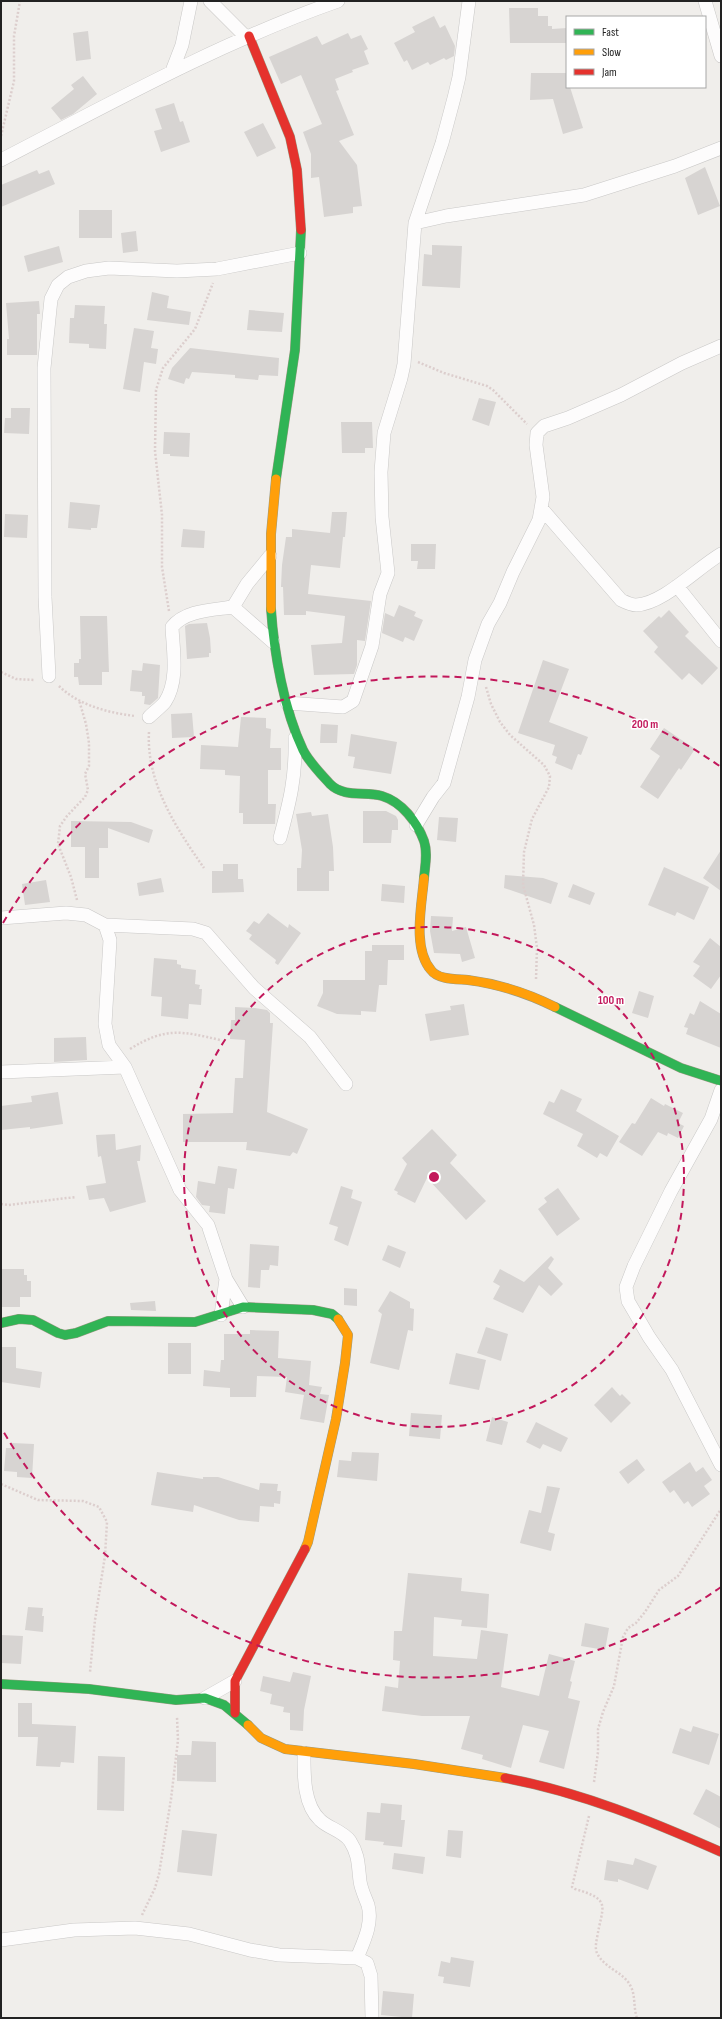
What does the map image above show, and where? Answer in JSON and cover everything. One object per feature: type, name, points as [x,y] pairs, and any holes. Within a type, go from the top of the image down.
[{"type":"street","points":[[172,71],[182,45],[191,1]]},
{"type":"street","points":[[210,1],[247,37],[290,137],[296,170],[301,229],[294,350],[275,485],[270,556],[270,590],[273,642],[294,730],[304,752],[332,785],[342,792],[382,796],[403,808],[416,825],[424,842],[426,857],[419,931],[424,958],[431,971],[442,977],[500,985],[532,997],[681,1068],[721,1081]]},
{"type":"street","points":[[1,160],[172,71],[247,37],[338,1]]},
{"type":"street","points":[[287,703],[343,707],[353,701],[360,686],[372,646],[380,594],[388,573],[382,517],[381,472],[384,434],[401,378],[405,356],[415,223],[442,143],[454,98],[460,69],[469,1]]},
{"type":"street","points":[[705,1],[721,56]]},
{"type":"street","points":[[415,223],[523,203],[584,195],[675,166],[721,148]]},
{"type":"street","points":[[50,676],[45,597],[44,368],[51,299],[58,285],[68,277],[86,271],[109,268],[177,271],[217,269],[300,253]]},
{"type":"street","points":[[416,825],[432,797],[444,783],[468,697],[475,660],[488,624],[500,603],[513,572],[540,520],[542,509],[542,486],[536,445],[537,433],[544,426],[568,418],[614,398],[642,385],[682,363],[721,346]]},
{"type":"street","points":[[542,509],[621,600],[633,605],[642,604],[668,593],[721,554]]},
{"type":"street","points":[[233,607],[247,584],[270,556]]},
{"type":"street","points":[[678,586],[721,641]]},
{"type":"street","points":[[150,717],[165,702],[171,689],[174,657],[172,627],[181,618],[198,612],[233,607],[273,642]]},
{"type":"street","points":[[280,838],[292,793],[296,767],[294,730]]},
{"type":"street","points":[[1,918],[66,913],[81,914],[105,925],[192,929],[206,934],[254,988],[310,1037],[346,1084]]},
{"type":"street","points":[[105,925],[110,940],[105,1024],[109,1045],[122,1062],[180,1190],[208,1225],[226,1279],[243,1307]]},
{"type":"street","points":[[1,1072],[122,1062]]},
{"type":"street","points":[[721,1090],[710,1119],[671,1191],[634,1266],[626,1287],[628,1302],[649,1337],[672,1370],[721,1465]]},
{"type":"street","points":[[222,1315],[226,1279]]},
{"type":"street","points":[[1,1323],[12,1320],[37,1321],[63,1335],[75,1334],[97,1323],[108,1321],[195,1322],[222,1315],[243,1307],[313,1310],[332,1314],[340,1321],[348,1335],[345,1363],[336,1419],[308,1542],[235,1681],[235,1712]]},
{"type":"street","points":[[205,1698],[235,1681]]},
{"type":"street","points":[[1,1684],[89,1689],[176,1700],[205,1698],[217,1701],[235,1712],[261,1738],[285,1749],[304,1753],[346,1756],[487,1775],[554,1788],[589,1798],[721,1852]]},
{"type":"street","points":[[304,1753],[304,1775],[310,1803],[320,1820],[349,1839],[358,1854],[360,1884],[368,1906],[369,1920],[365,1937],[357,1958]]},
{"type":"street","points":[[1,1940],[74,1930],[135,1928],[189,1934],[250,1950],[280,1955],[357,1958],[367,1963],[371,1976],[372,2018]]},
{"type":"path","points":[[1,136],[14,81],[14,36],[20,1]]},
{"type":"path","points":[[172,627],[162,567],[162,515],[155,451],[156,390],[163,368],[195,329],[210,294],[217,269]]},
{"type":"path","points":[[405,356],[444,373],[493,390],[537,433]]},
{"type":"path","points":[[1,672],[16,679],[33,680],[50,676],[66,693],[86,704],[124,715],[150,717],[149,753],[152,772],[170,815],[184,841],[204,868]]},
{"type":"path","points":[[485,683],[491,704],[500,722],[510,734],[544,765],[550,776],[550,787],[532,819],[524,852],[523,885],[534,925],[537,948],[536,982],[532,997]]},
{"type":"path","points":[[79,700],[86,724],[89,743],[90,761],[85,774],[88,790],[85,797],[67,816],[60,826],[58,844],[71,877],[81,914]]},
{"type":"path","points":[[122,1062],[153,1037],[171,1033],[192,1032],[220,1040]]},
{"type":"path","points":[[1,1204],[8,1205],[76,1197]]},
{"type":"path","points":[[1,1484],[38,1500],[83,1501],[99,1507],[107,1522],[105,1556],[90,1654],[89,1689]]},
{"type":"path","points":[[636,2018],[631,1986],[600,1958],[596,1950],[598,1933],[604,1911],[602,1903],[597,1897],[574,1889],[572,1886],[588,1817],[589,1798],[597,1766],[598,1729],[603,1712],[614,1686],[623,1637],[628,1628],[636,1623],[645,1612],[659,1590],[678,1576],[721,1509]]},
{"type":"path","points":[[135,1928],[155,1888],[159,1874],[171,1799],[178,1740],[176,1700]]},
{"type":"building","points":[[509,8],[538,8],[538,16],[548,16],[548,26],[552,26],[552,29],[566,28],[566,43],[510,43]]},
{"type":"building","points":[[434,16],[440,28],[445,25],[455,46],[454,56],[446,60],[444,58],[430,65],[428,62],[412,70],[407,60],[404,62],[394,43],[415,32],[412,27]]},
{"type":"building","points":[[88,31],[91,59],[76,61],[73,33]]},
{"type":"building","points":[[348,33],[351,39],[361,35],[368,49],[364,51],[369,64],[352,70],[353,72],[335,79],[339,90],[336,91],[354,135],[339,141],[357,165],[362,206],[353,207],[353,213],[324,217],[319,177],[311,178],[311,154],[303,132],[322,124],[301,75],[281,84],[269,57],[317,36],[322,45]]},
{"type":"building","points":[[531,73],[566,73],[566,88],[570,88],[583,128],[563,134],[553,99],[530,100]]},
{"type":"building","points":[[83,76],[97,94],[73,114],[61,120],[51,108],[74,89],[71,85]]},
{"type":"building","points":[[174,103],[180,122],[183,121],[190,142],[161,152],[154,131],[162,129],[155,109]]},
{"type":"building","points":[[263,123],[276,148],[257,157],[244,132]]},
{"type":"building","points":[[705,167],[720,206],[698,215],[685,178]]},
{"type":"building","points":[[37,170],[39,174],[49,170],[55,184],[1,207],[1,185]]},
{"type":"building","points":[[79,210],[112,210],[112,238],[79,238]]},
{"type":"building","points":[[136,231],[138,251],[123,253],[121,233]]},
{"type":"building","points":[[432,245],[462,246],[460,288],[422,286],[424,254],[432,255]]},
{"type":"building","points":[[59,246],[63,262],[28,272],[24,256]]},
{"type":"building","points":[[152,292],[169,296],[167,308],[191,312],[189,325],[147,320]]},
{"type":"building","points":[[39,301],[40,314],[37,314],[37,355],[7,355],[7,339],[9,339],[6,303]]},
{"type":"building","points":[[75,305],[105,306],[104,324],[107,324],[106,349],[89,348],[89,344],[69,343],[70,318],[74,318]]},
{"type":"building","points":[[249,310],[284,313],[282,332],[247,330]]},
{"type":"building","points":[[134,328],[154,331],[151,348],[158,349],[156,364],[144,362],[140,392],[123,389]]},
{"type":"building","points":[[190,348],[279,358],[278,376],[259,375],[258,380],[235,378],[235,375],[192,372],[189,379],[186,378],[184,384],[168,379],[172,368]]},
{"type":"building","points":[[479,398],[496,402],[489,426],[472,420]]},
{"type":"building","points":[[11,408],[30,408],[29,434],[4,433],[5,418],[11,418]]},
{"type":"building","points":[[341,422],[372,422],[373,448],[365,448],[365,453],[342,453]]},
{"type":"building","points":[[164,432],[190,433],[189,457],[163,454]]},
{"type":"building","points":[[70,502],[100,505],[97,528],[91,528],[91,530],[68,528]]},
{"type":"building","points":[[332,512],[347,512],[340,568],[311,565],[308,594],[371,601],[365,641],[357,640],[357,665],[354,674],[314,675],[311,645],[342,643],[345,616],[306,611],[306,615],[284,615],[283,587],[281,587],[282,565],[286,537],[292,537],[292,529],[330,533]]},
{"type":"building","points":[[5,514],[28,515],[27,538],[4,537]]},
{"type":"building","points":[[183,529],[205,531],[204,548],[181,547]]},
{"type":"building","points":[[411,544],[436,544],[435,569],[417,569],[418,561],[411,561]]},
{"type":"building","points":[[399,605],[416,612],[414,616],[423,620],[414,641],[405,637],[403,642],[382,633],[385,613],[394,617]]},
{"type":"building","points":[[669,610],[689,632],[685,636],[718,668],[702,685],[689,673],[682,680],[654,652],[658,647],[643,631],[659,616],[661,618]]},
{"type":"building","points":[[80,616],[107,616],[109,672],[102,672],[102,685],[79,685],[78,677],[74,677],[74,663],[79,663],[79,659],[81,659]]},
{"type":"building","points":[[207,623],[211,653],[209,653],[209,657],[187,659],[185,626],[189,624]]},
{"type":"building","points":[[543,660],[569,669],[549,722],[588,737],[581,755],[578,754],[572,770],[555,763],[557,757],[552,755],[555,745],[518,733]]},
{"type":"building","points":[[143,663],[160,665],[158,698],[150,705],[144,704],[145,696],[142,696],[142,692],[130,691],[132,670],[142,671]]},
{"type":"building","points":[[192,713],[194,737],[172,738],[171,714]]},
{"type":"building","points":[[241,717],[266,718],[266,728],[271,729],[270,748],[281,748],[281,770],[268,770],[268,804],[276,804],[275,824],[243,824],[243,813],[239,813],[240,776],[225,775],[225,770],[200,769],[201,745],[238,747]]},
{"type":"building","points":[[321,724],[338,725],[337,743],[320,743]]},
{"type":"building","points":[[664,728],[695,749],[681,770],[679,768],[658,799],[640,787],[660,756],[650,749]]},
{"type":"building","points":[[351,734],[397,742],[391,774],[353,768],[355,757],[348,756]]},
{"type":"building","points":[[363,811],[386,811],[396,816],[398,820],[398,830],[392,830],[391,843],[363,843]]},
{"type":"building","points":[[311,812],[312,816],[328,814],[333,847],[334,871],[329,871],[329,891],[297,891],[297,868],[301,868],[302,850],[296,814]]},
{"type":"building","points":[[439,817],[458,818],[456,842],[437,840]]},
{"type":"building","points":[[71,821],[131,822],[153,830],[149,843],[108,828],[108,848],[99,848],[99,878],[85,878],[85,847],[71,847]]},
{"type":"building","points":[[721,850],[721,891],[703,878]]},
{"type":"building","points":[[223,864],[238,864],[238,879],[243,879],[244,892],[212,893],[212,871],[223,871]]},
{"type":"building","points":[[664,867],[709,887],[694,920],[677,912],[675,916],[648,905]]},
{"type":"building","points":[[505,875],[543,878],[558,883],[551,904],[504,888]]},
{"type":"building","points":[[161,878],[164,892],[139,896],[137,883]]},
{"type":"building","points":[[46,880],[50,902],[25,905],[22,884]]},
{"type":"building","points":[[382,884],[405,886],[404,903],[381,901]]},
{"type":"building","points":[[573,884],[595,893],[590,905],[568,897]]},
{"type":"building","points":[[268,913],[288,928],[289,924],[301,933],[278,965],[275,963],[276,960],[249,939],[252,935],[246,931],[254,921],[259,924]]},
{"type":"building","points":[[431,916],[453,917],[452,931],[466,927],[475,958],[462,962],[460,954],[434,953],[430,931]]},
{"type":"building","points":[[710,938],[721,947],[721,975],[711,989],[693,976],[700,966],[693,962]]},
{"type":"building","points":[[372,945],[404,945],[404,960],[388,960],[387,985],[379,985],[376,1012],[361,1011],[361,1015],[337,1014],[317,1006],[323,993],[323,980],[365,980],[365,951],[372,951]]},
{"type":"building","points":[[154,958],[177,960],[177,964],[181,965],[181,968],[196,970],[195,984],[200,985],[199,989],[202,989],[201,1005],[189,1004],[188,1019],[161,1016],[162,997],[151,996]]},
{"type":"building","points":[[639,991],[654,996],[648,1018],[632,1013]]},
{"type":"building","points":[[700,1001],[721,1014],[721,1048],[686,1034],[688,1028],[684,1027],[690,1013],[694,1015]]},
{"type":"building","points":[[464,1004],[469,1035],[430,1041],[425,1014],[451,1010],[450,1006]]},
{"type":"building","points":[[235,1007],[267,1010],[270,1013],[270,1023],[273,1023],[267,1112],[308,1129],[297,1154],[293,1152],[290,1156],[246,1150],[247,1142],[183,1142],[183,1114],[233,1113],[235,1078],[243,1078],[245,1040],[230,1039],[231,1020],[235,1020]]},
{"type":"building","points":[[86,1037],[87,1060],[54,1062],[54,1038]]},
{"type":"building","points":[[561,1089],[582,1099],[576,1111],[619,1136],[607,1157],[600,1153],[597,1158],[577,1146],[583,1134],[543,1114],[549,1101],[554,1103]]},
{"type":"building","points":[[58,1092],[63,1124],[30,1129],[30,1127],[1,1130],[1,1106],[32,1102],[31,1096]]},
{"type":"building","points":[[651,1098],[664,1106],[665,1104],[683,1113],[678,1123],[684,1126],[678,1138],[668,1133],[667,1136],[658,1132],[642,1156],[619,1142],[632,1123],[635,1124]]},
{"type":"building","points":[[432,1129],[457,1155],[450,1163],[486,1201],[466,1220],[427,1178],[415,1203],[397,1194],[398,1192],[394,1190],[407,1164],[402,1158]]},
{"type":"building","points":[[115,1134],[116,1150],[141,1145],[140,1161],[137,1161],[146,1202],[110,1212],[104,1198],[89,1200],[86,1186],[106,1183],[101,1156],[98,1157],[96,1135]]},
{"type":"building","points":[[218,1166],[237,1169],[234,1189],[228,1188],[225,1214],[209,1212],[210,1206],[202,1205],[196,1197],[198,1181],[215,1184]]},
{"type":"building","points":[[341,1186],[353,1190],[351,1198],[362,1202],[348,1246],[334,1240],[338,1227],[329,1224]]},
{"type":"building","points":[[558,1188],[580,1219],[557,1236],[538,1209],[547,1202],[544,1198]]},
{"type":"building","points":[[250,1244],[279,1246],[278,1266],[270,1265],[269,1270],[261,1270],[260,1288],[248,1287]]},
{"type":"building","points":[[388,1245],[406,1252],[400,1268],[382,1260]]},
{"type":"building","points":[[551,1256],[554,1259],[548,1268],[563,1284],[551,1296],[539,1285],[523,1313],[493,1299],[500,1286],[493,1282],[500,1269],[524,1282]]},
{"type":"building","points":[[1,1269],[24,1269],[24,1275],[27,1275],[27,1281],[31,1281],[31,1297],[20,1297],[20,1307],[1,1307]]},
{"type":"building","points":[[344,1288],[357,1289],[357,1306],[344,1305]]},
{"type":"building","points":[[390,1291],[410,1302],[410,1308],[414,1309],[413,1331],[408,1330],[399,1370],[370,1363],[382,1314],[378,1311]]},
{"type":"building","points":[[155,1301],[156,1311],[131,1310],[130,1303]]},
{"type":"building","points":[[486,1327],[508,1334],[501,1361],[477,1353]]},
{"type":"building","points":[[250,1330],[279,1331],[278,1358],[311,1361],[309,1385],[322,1387],[320,1394],[329,1395],[324,1423],[300,1419],[304,1395],[285,1392],[287,1377],[257,1376],[256,1397],[230,1397],[230,1388],[203,1386],[204,1370],[220,1372],[221,1360],[224,1360],[224,1334],[250,1334]]},
{"type":"building","points":[[168,1343],[191,1343],[191,1374],[168,1374]]},
{"type":"building","points":[[1,1347],[16,1347],[16,1368],[42,1372],[40,1388],[1,1382]]},
{"type":"building","points":[[456,1353],[486,1360],[479,1390],[449,1384]]},
{"type":"building","points":[[612,1387],[620,1396],[622,1394],[631,1403],[611,1423],[594,1405]]},
{"type":"building","points":[[411,1413],[442,1415],[440,1439],[409,1436]]},
{"type":"building","points":[[492,1417],[508,1422],[502,1445],[486,1441]]},
{"type":"building","points":[[536,1422],[568,1438],[561,1452],[543,1444],[540,1449],[526,1442]]},
{"type":"building","points":[[12,1443],[34,1444],[32,1478],[17,1477],[17,1472],[4,1471],[6,1448],[12,1448]]},
{"type":"building","points":[[352,1452],[379,1453],[377,1481],[337,1477],[339,1460],[351,1461]]},
{"type":"building","points":[[637,1459],[645,1470],[628,1484],[619,1472]]},
{"type":"building","points":[[690,1462],[696,1472],[703,1467],[712,1480],[704,1486],[710,1494],[692,1507],[688,1501],[684,1504],[674,1490],[670,1493],[662,1482]]},
{"type":"building","points":[[157,1472],[203,1479],[203,1477],[218,1477],[259,1490],[260,1483],[278,1484],[277,1491],[281,1491],[280,1504],[274,1503],[274,1507],[260,1506],[259,1522],[239,1520],[194,1505],[193,1512],[151,1505]]},
{"type":"building","points":[[547,1486],[560,1488],[548,1532],[555,1534],[551,1551],[520,1543],[529,1510],[541,1513]]},
{"type":"building","points":[[408,1573],[462,1578],[461,1591],[489,1594],[487,1628],[461,1626],[462,1620],[434,1617],[433,1656],[477,1659],[481,1630],[508,1634],[501,1687],[539,1696],[549,1654],[575,1661],[568,1698],[580,1701],[564,1769],[539,1762],[549,1731],[523,1725],[511,1768],[482,1759],[483,1755],[461,1749],[470,1716],[422,1716],[382,1711],[385,1686],[398,1688],[400,1661],[393,1660],[394,1631],[402,1631]]},
{"type":"building","points":[[28,1607],[43,1608],[43,1632],[25,1630]]},
{"type":"building","points":[[585,1623],[609,1628],[605,1650],[581,1646]]},
{"type":"building","points":[[1,1635],[23,1636],[21,1664],[1,1663]]},
{"type":"building","points":[[293,1672],[311,1676],[304,1710],[303,1731],[290,1730],[290,1713],[283,1712],[284,1707],[270,1704],[272,1694],[260,1691],[263,1676],[290,1682]]},
{"type":"building","points":[[18,1703],[32,1703],[32,1724],[76,1726],[74,1763],[61,1762],[60,1767],[36,1766],[38,1737],[18,1737]]},
{"type":"building","points":[[693,1726],[719,1734],[709,1765],[672,1753],[680,1728],[691,1732]]},
{"type":"building","points":[[192,1741],[216,1742],[216,1782],[177,1781],[177,1755],[191,1755]]},
{"type":"building","points":[[98,1756],[125,1757],[124,1811],[97,1810]]},
{"type":"building","points":[[706,1789],[721,1797],[721,1829],[693,1814]]},
{"type":"building","points":[[381,1803],[402,1805],[401,1820],[405,1820],[402,1847],[383,1845],[384,1842],[365,1840],[367,1812],[380,1813]]},
{"type":"building","points":[[182,1830],[217,1834],[212,1876],[177,1872]]},
{"type":"building","points":[[448,1830],[463,1831],[461,1858],[446,1856]]},
{"type":"building","points":[[394,1853],[425,1857],[423,1874],[392,1869]]},
{"type":"building","points":[[635,1858],[657,1866],[648,1890],[618,1879],[618,1882],[604,1880],[607,1860],[633,1865]]},
{"type":"building","points":[[451,1957],[474,1961],[470,1987],[443,1983],[444,1977],[438,1976],[441,1961],[450,1963]]},
{"type":"building","points":[[383,1991],[414,1994],[412,2018],[381,2015]]},
{"type":"traffic: fast","points":[[276,479],[295,350],[301,230]]},
{"type":"traffic: fast","points":[[271,609],[277,662],[285,699],[290,717],[303,750],[319,772],[336,788],[348,793],[382,796],[396,803],[408,814],[413,820],[424,841],[426,850],[424,878]]},
{"type":"traffic: fast","points":[[555,1007],[681,1068],[721,1081]]},
{"type":"traffic: fast","points":[[1,1323],[19,1319],[33,1320],[65,1335],[76,1333],[108,1321],[195,1322],[243,1307],[313,1310],[332,1314],[338,1319]]},
{"type":"traffic: fast","points":[[1,1684],[89,1689],[176,1700],[205,1698],[224,1705],[248,1725]]},
{"type":"traffic: slow","points":[[271,609],[271,534],[276,479]]},
{"type":"traffic: slow","points":[[424,878],[420,913],[420,938],[425,961],[434,973],[438,976],[502,987],[534,997],[555,1007]]},
{"type":"traffic: slow","points":[[305,1549],[308,1542],[336,1419],[345,1363],[348,1335],[338,1319]]},
{"type":"traffic: slow","points":[[248,1725],[261,1738],[285,1749],[414,1764],[505,1778]]},
{"type":"traffic: jam","points":[[249,36],[290,137],[297,170],[301,230]]},
{"type":"traffic: jam","points":[[235,1713],[235,1681],[305,1549]]},
{"type":"traffic: jam","points":[[505,1778],[588,1799],[668,1829],[721,1852]]}]
